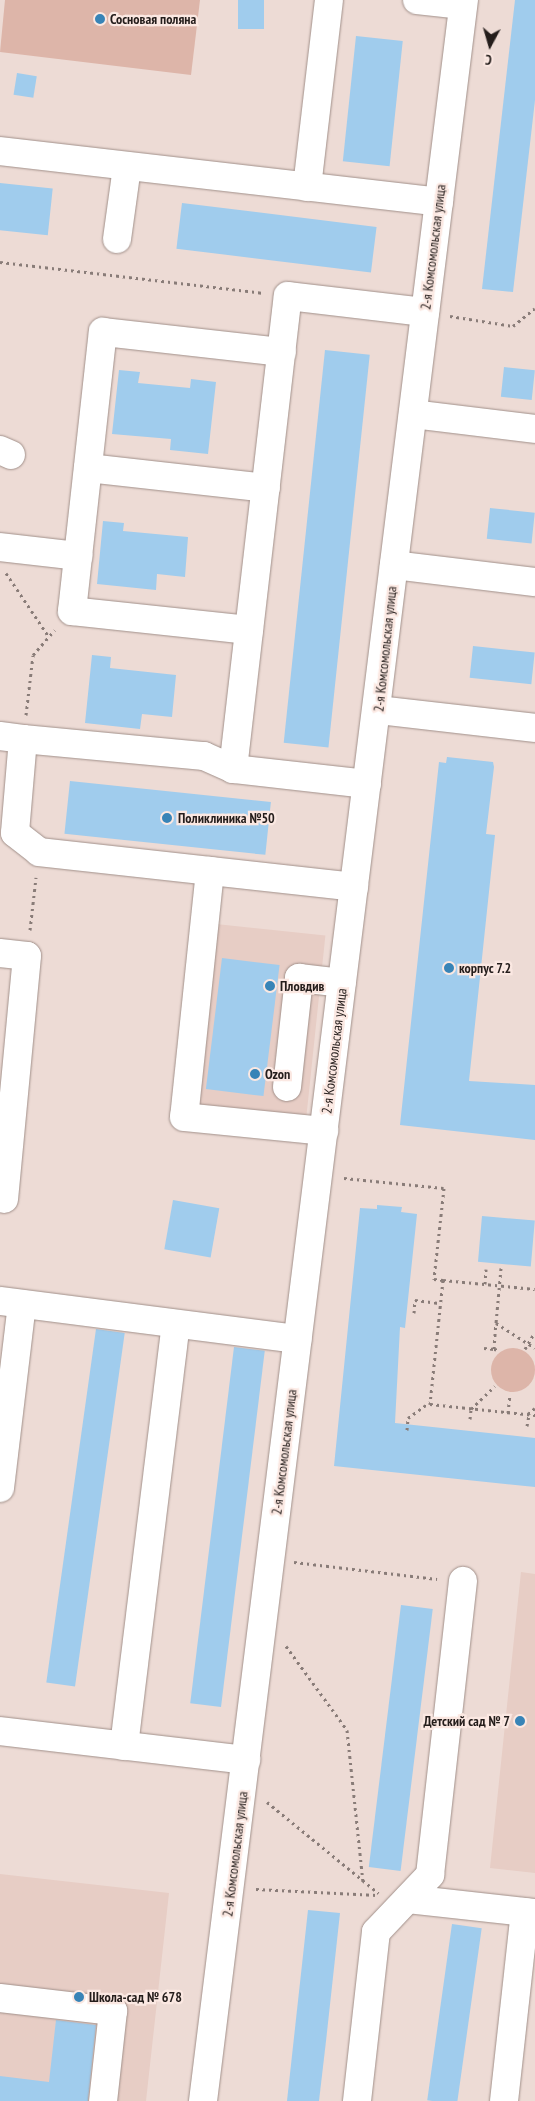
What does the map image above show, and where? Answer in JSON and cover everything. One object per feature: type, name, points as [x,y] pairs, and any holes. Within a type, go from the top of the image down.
[{"type":"street","points":[[307,187],[329,0]]},
{"type":"street","points":[[417,0],[464,3]]},
{"type":"street","name":"2-я Комсомольская улица","points":[[203,2101],[354,887],[378,710],[394,565],[464,3]]},
{"type":"street","points":[[0,151],[439,202]]},
{"type":"street","points":[[117,239],[128,166]]},
{"type":"street","points":[[234,769],[288,296],[425,312]]},
{"type":"street","points":[[249,630],[72,611],[103,332],[282,352]]},
{"type":"street","points":[[413,414],[535,429]]},
{"type":"street","points":[[88,468],[266,488]]},
{"type":"street","points":[[0,547],[78,556]]},
{"type":"street","points":[[394,565],[535,582]]},
{"type":"street","points":[[378,710],[535,728]]},
{"type":"street","points":[[354,887],[39,852],[15,833],[12,737],[204,756],[234,769],[367,784]]},
{"type":"street","points":[[210,871],[184,1117],[324,1131]]},
{"type":"street","points":[[0,953],[27,956],[4,1199]]},
{"type":"street","points":[[287,1087],[299,978],[342,983]]},
{"type":"street","points":[[0,1488],[11,1302],[298,1340]]},
{"type":"street","points":[[124,1746],[176,1324]]},
{"type":"street","points":[[357,2101],[376,1932],[430,1875],[462,1582]]},
{"type":"street","points":[[0,1731],[246,1760]]},
{"type":"street","points":[[408,1899],[530,1912],[504,2101]]},
{"type":"street","points":[[0,1998],[113,2011],[103,2101]]},
{"type":"path","points":[[0,262],[288,296]]},
{"type":"path","points":[[425,312],[513,326],[535,308]]},
{"type":"path","points":[[0,565],[49,637]]},
{"type":"path","points":[[12,737],[33,655],[72,611]]},
{"type":"path","points":[[27,956],[39,852]]},
{"type":"path","points":[[319,1175],[444,1188],[434,1279],[535,1289]]},
{"type":"path","points":[[494,1350],[501,1268]]},
{"type":"path","points":[[485,1284],[486,1269]]},
{"type":"path","points":[[407,1430],[408,1418],[431,1402],[443,1280]]},
{"type":"path","points":[[414,1314],[415,1300],[441,1303]]},
{"type":"path","points":[[496,1323],[535,1348]]},
{"type":"path","points":[[525,1349],[533,1335]]},
{"type":"path","points":[[484,1348],[500,1350]]},
{"type":"path","points":[[470,1419],[471,1409],[494,1386]]},
{"type":"path","points":[[508,1413],[510,1394]]},
{"type":"path","points":[[431,1402],[430,1404],[535,1416]]},
{"type":"path","points":[[527,1426],[528,1415],[535,1408]]},
{"type":"path","points":[[298,1563],[462,1582]]},
{"type":"path","points":[[280,1638],[347,1730],[363,1882]]},
{"type":"path","points":[[256,1889],[380,1895],[266,1802]]},
{"type":"shaded area","name":"Сосновая поляна","points":[[5,0],[200,0],[191,75],[0,52]]},
{"type":"shaded area","points":[[216,924],[325,935],[306,1118],[197,1107]]},
{"type":"shaded area","points":[[509,1348],[517,1348],[529,1354],[535,1370],[529,1386],[517,1392],[509,1392],[497,1386],[491,1374],[491,1366],[497,1354]]},
{"type":"shaded area","name":"Детский сад № 7","points":[[521,1572],[535,1574],[535,1873],[490,1868]]},
{"type":"shaded area","name":"Школа-сад № 678","points":[[0,1874],[169,1893],[146,2101],[0,2101]]},
{"type":"building","points":[[238,0],[264,0],[264,29],[238,29]]},
{"type":"building","points":[[515,0],[535,0],[535,100],[513,292],[482,289]]},
{"type":"building","points":[[356,36],[403,41],[390,166],[343,161]]},
{"type":"building","points":[[17,73],[37,76],[33,98],[14,95]]},
{"type":"building","points":[[0,183],[53,189],[48,235],[0,230]]},
{"type":"building","points":[[182,203],[377,227],[371,273],[176,249]]},
{"type":"building","points":[[325,350],[370,355],[328,748],[284,743]]},
{"type":"building","points":[[504,367],[535,370],[532,400],[501,397]]},
{"type":"building","points":[[119,370],[140,372],[138,383],[190,388],[191,379],[216,382],[208,454],[170,450],[171,439],[112,434]]},
{"type":"building","points":[[490,508],[535,513],[532,544],[487,539]]},
{"type":"building","points":[[103,521],[124,523],[123,531],[188,537],[185,577],[157,574],[156,590],[97,584]]},
{"type":"building","points":[[473,646],[535,652],[531,684],[470,678]]},
{"type":"building","points":[[92,655],[111,657],[110,668],[176,675],[172,717],[142,714],[140,729],[85,723]]},
{"type":"building","name":"корпус 7.2","points":[[447,757],[493,762],[494,767],[486,834],[495,835],[469,1081],[535,1085],[535,1140],[400,1125],[439,762],[446,763]]},
{"type":"building","name":"Поликлиника №50","points":[[70,781],[271,802],[265,855],[64,834]]},
{"type":"building","points":[[222,958],[280,965],[263,1096],[206,1089]]},
{"type":"building","points":[[173,1200],[219,1208],[211,1257],[164,1249]]},
{"type":"building","points":[[377,1205],[402,1207],[401,1212],[417,1214],[405,1328],[400,1327],[395,1423],[535,1438],[535,1487],[334,1466],[360,1208],[377,1209]]},
{"type":"building","points":[[482,1216],[535,1221],[531,1266],[478,1262]]},
{"type":"building","points":[[96,1329],[125,1333],[75,1687],[46,1683]]},
{"type":"building","points":[[234,1347],[265,1351],[221,1707],[190,1703]]},
{"type":"building","points":[[401,1605],[433,1609],[401,1871],[369,1867]]},
{"type":"building","points":[[308,1910],[340,1913],[326,2041],[319,2101],[287,2101]]},
{"type":"building","points":[[452,1924],[482,1928],[457,2101],[427,2100]]},
{"type":"building","points":[[56,2020],[96,2025],[88,2101],[0,2101],[0,2076],[49,2082]]},
{"type":"place","name":"Сосновая поляна","points":[[100,19]]},
{"type":"place","name":"Поликлиника №50","points":[[167,818]]},
{"type":"place","name":"корпус 7.2","points":[[449,968]]},
{"type":"place","name":"Пловдив","points":[[270,986]]},
{"type":"place","name":"Ozon","points":[[255,1074]]},
{"type":"place","name":"Детский сад № 7","points":[[520,1721]]},
{"type":"place","name":"Школа-сад № 678","points":[[79,1997]]}]
